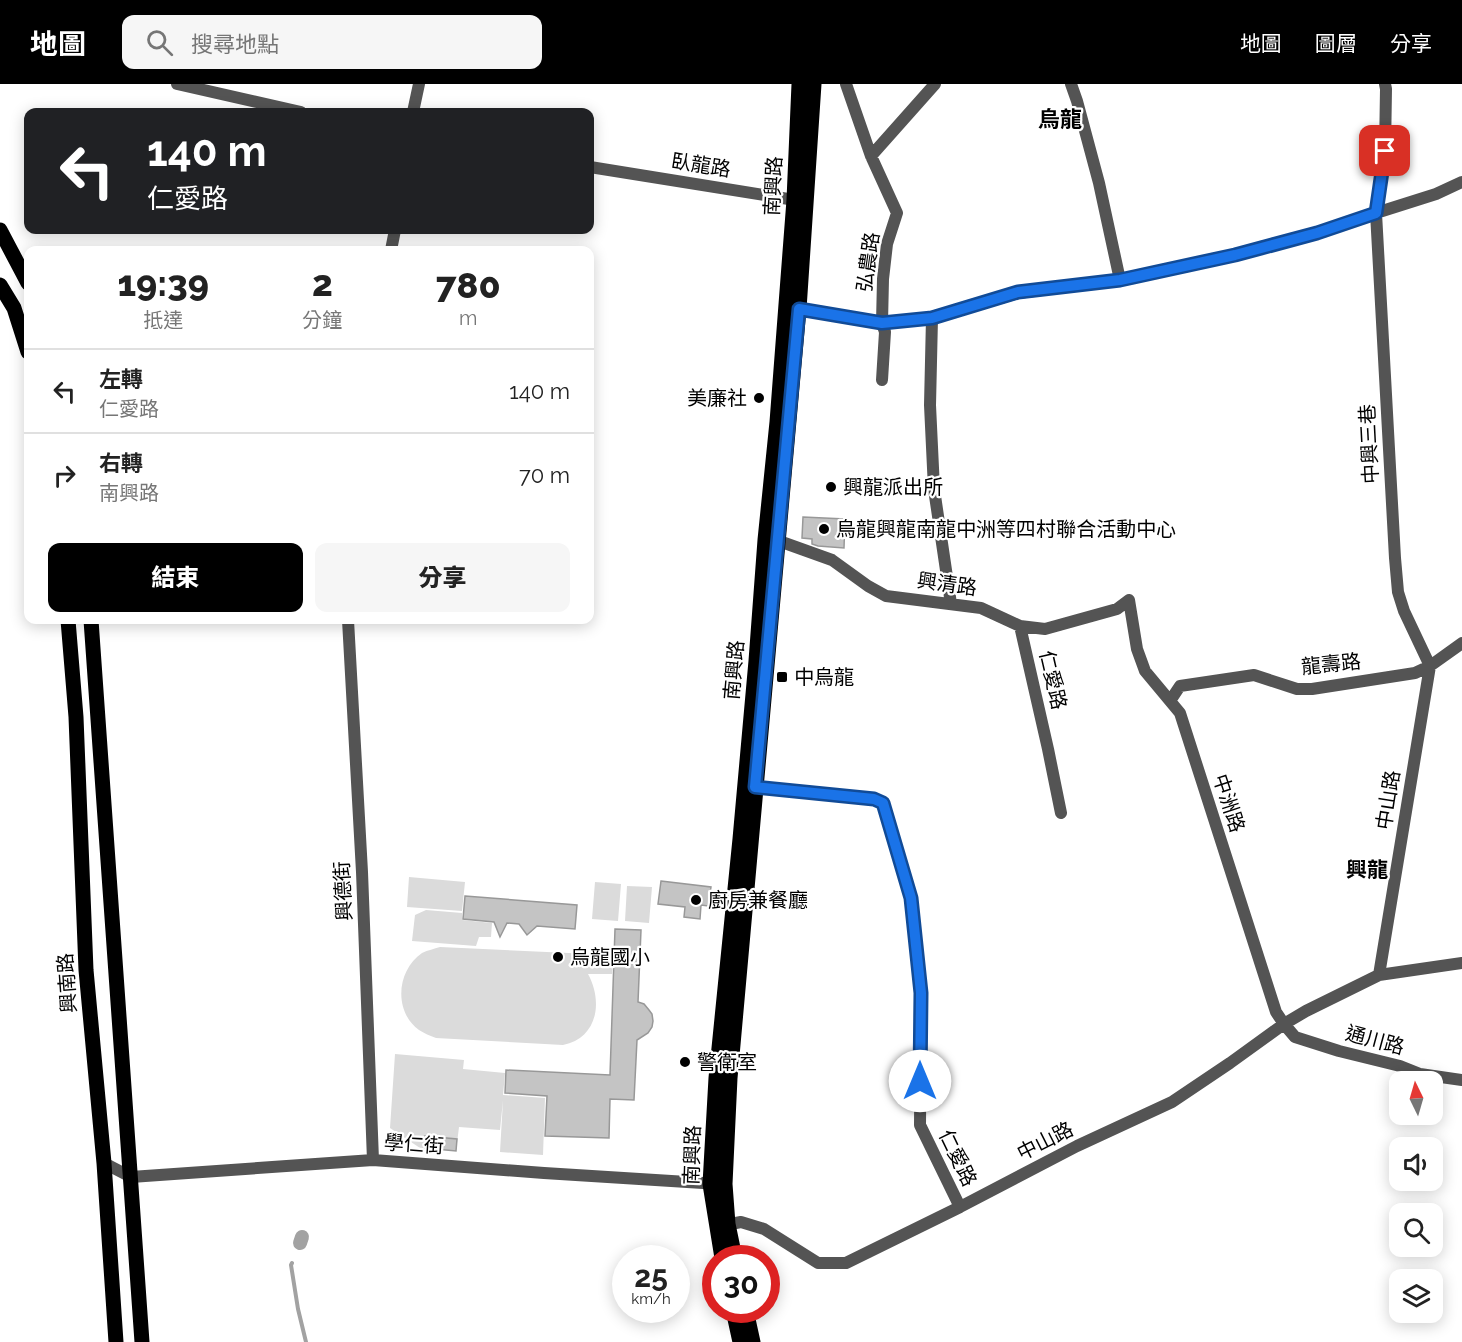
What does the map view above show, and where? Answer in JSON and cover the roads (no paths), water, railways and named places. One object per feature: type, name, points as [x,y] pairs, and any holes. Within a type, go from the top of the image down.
[{"type":"main road","name":"南興路","points":[[799,84],[800,201]]},
{"type":"main road","name":"南興路","points":[[722,1245],[717,1184],[730,1078],[749,787],[800,201],[814,84]]},
{"type":"main road","points":[[0,230],[24,275]]},
{"type":"main road","points":[[0,285],[14,308],[24,339]]},
{"type":"main road","name":"興南路","points":[[68,624],[76,717],[86,970],[104,1163],[116,1342]]},
{"type":"main road","points":[[91,624],[142,1342]]},
{"type":"main road","name":"南興路","points":[[722,1225],[730,1245]]},
{"type":"main road","points":[[736,1323],[740,1342]]},
{"type":"main road","points":[[749,1323],[753,1342]]},
{"type":"street","points":[[177,84],[282,108]]},
{"type":"street","points":[[414,108],[418,84]]},
{"type":"street","name":"弘農路","points":[[846,84],[871,156],[897,213],[887,244],[883,279],[882,323],[885,332],[882,380]]},
{"type":"street","points":[[871,156],[935,84]]},
{"type":"street","points":[[1071,84],[1099,183],[1120,280]]},
{"type":"street","name":"中興三巷","points":[[1385,84],[1385,151],[1376,213],[1398,592],[1404,611],[1430,666]]},
{"type":"street","name":"臥龍路","points":[[594,167],[800,201]]},
{"type":"street","points":[[792,308],[882,323],[932,318],[1018,292],[1120,280],[1245,252],[1317,233],[1436,194],[1462,182]]},
{"type":"street","points":[[932,318],[930,405],[933,489],[951,604]]},
{"type":"street","name":"興清路","points":[[772,541],[832,560],[886,596],[981,608],[1020,626],[1045,629],[1117,609],[1129,600]]},
{"type":"street","name":"中洲路","points":[[1129,600],[1137,649],[1145,671],[1180,713],[1276,1012],[1284,1024]]},
{"type":"street","name":"興德街","points":[[348,624],[362,872],[374,1160]]},
{"type":"street","name":"仁愛路","points":[[1020,626],[1060,813]]},
{"type":"street","name":"龍壽路","points":[[1170,701],[1180,686],[1254,675],[1297,689],[1312,690],[1415,673],[1430,666],[1462,643]]},
{"type":"street","name":"中山路","points":[[1379,975],[1430,666]]},
{"type":"street","name":"仁愛路","points":[[749,787],[874,799],[883,803],[911,898],[921,993],[920,1125],[960,1207]]},
{"type":"street","name":"中山路","points":[[722,1225],[741,1222],[765,1229],[818,1263],[846,1263],[1077,1146],[1172,1102],[1284,1024],[1379,975],[1462,963]]},
{"type":"street","name":"通川路","points":[[1284,1024],[1295,1037],[1339,1051],[1400,1066],[1420,1074],[1462,1080]]},
{"type":"street","name":"學仁街","points":[[131,1177],[374,1160],[717,1184]]},
{"type":"street","points":[[104,1163],[131,1177]]},
{"type":"waterway","points":[[300,1243],[302,1237]]},
{"type":"waterway","points":[[292,1263],[298,1309],[306,1342]]},
{"type":"place","name":"美廉社","points":[[759,398]]},
{"type":"place","name":"興龍派出所","points":[[831,487]]},
{"type":"place","name":"烏龍興龍南龍中洲等四村聯合活動中心","points":[[824,529]]},
{"type":"place","name":"中烏龍","points":[[782,677]]},
{"type":"place","name":"廚房兼餐廳","points":[[696,900]]},
{"type":"place","name":"烏龍國小","points":[[558,957]]},
{"type":"place","name":"警衛室","points":[[685,1062]]},
{"type":"district","name":"烏龍","points":[[1060,119]]},
{"type":"district","name":"興龍","points":[[1367,869]]}]
